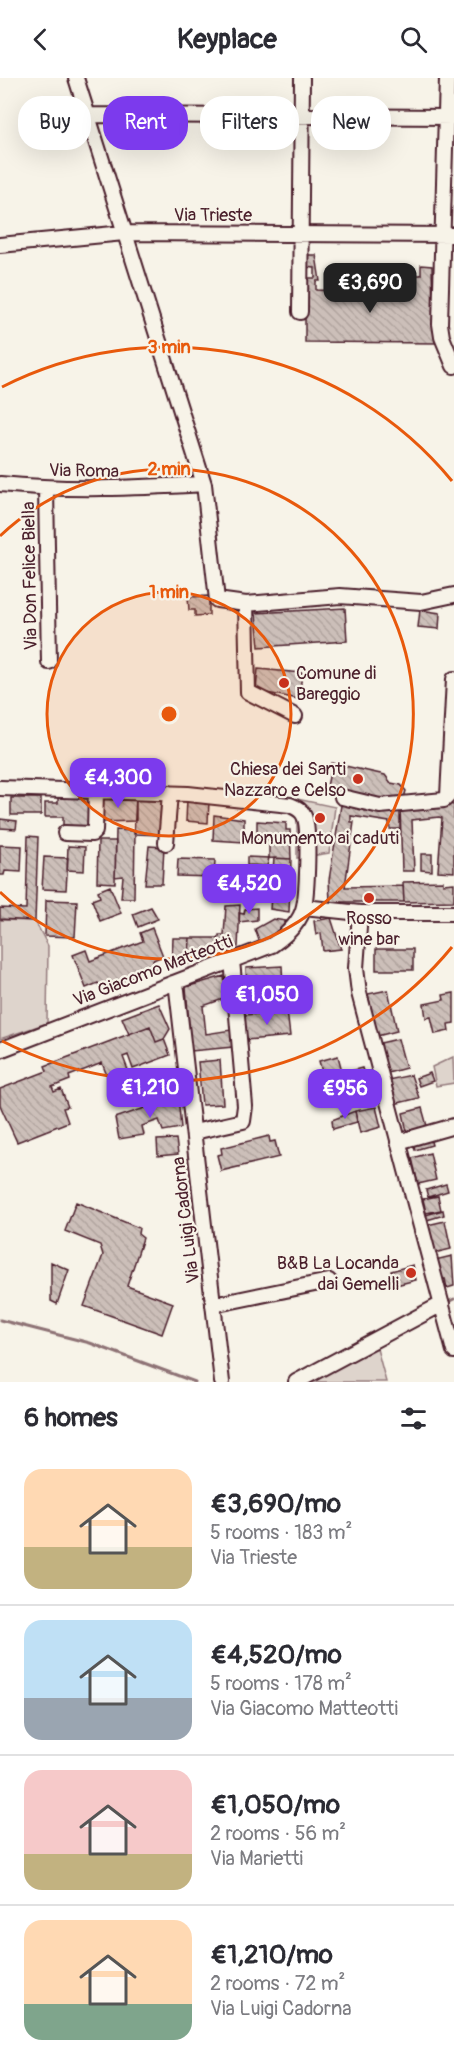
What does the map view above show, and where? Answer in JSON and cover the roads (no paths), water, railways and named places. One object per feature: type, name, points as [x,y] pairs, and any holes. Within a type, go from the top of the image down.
[{"type":"street","points":[[76,78],[81,96]]},
{"type":"street","points":[[300,312],[302,78]]},
{"type":"street","points":[[447,78],[451,117],[449,235],[441,245],[440,324],[442,337],[454,366]]},
{"type":"street","points":[[91,115],[451,117]]},
{"type":"street","points":[[91,128],[204,484],[217,600],[246,604],[340,596],[421,602],[454,595]]},
{"type":"street","name":"Via Trieste","points":[[0,245],[124,233],[449,235]]},
{"type":"street","name":"Via Roma","points":[[0,483],[46,489],[132,489],[204,484]]},
{"type":"street","name":"Via Don Felice Biella","points":[[46,489],[49,662]]},
{"type":"street","points":[[246,604],[248,692],[295,716]]},
{"type":"street","points":[[342,797],[380,806],[444,800],[451,797],[454,679]]},
{"type":"street","points":[[0,788],[170,793],[304,808],[307,824],[309,884],[304,906],[329,906],[360,913],[454,913]]},
{"type":"street","points":[[65,833],[92,834],[95,831],[96,791]]},
{"type":"street","points":[[166,843],[170,793]]},
{"type":"street","name":"Via Giacomo Matteotti","points":[[0,1050],[272,945],[285,936],[304,906]]},
{"type":"street","points":[[360,913],[356,968],[358,993],[454,1351]]},
{"type":"street","points":[[194,1132],[243,1121],[245,1106],[232,960]]},
{"type":"street","name":"Via Luigi Cadorna","points":[[173,983],[177,990],[222,1382]]},
{"type":"street","points":[[398,1142],[454,1126]]},
{"type":"street","points":[[213,1305],[329,1281]]},
{"type":"street","points":[[296,1382],[441,1304]]},
{"type":"waterway","points":[[448,1302],[454,1299]]},
{"type":"waterway","points":[[0,1320],[90,1343],[195,1382]]},
{"type":"place","name":"Comune di Bareggio","points":[[284,683]]},
{"type":"place","name":"Chiesa dei Santi Nazzaro e Celso","points":[[358,779]]},
{"type":"place","name":"Monumento ai caduti","points":[[320,818]]},
{"type":"place","name":"Rosso wine bar","points":[[369,898]]},
{"type":"place","name":"B&B La Locanda dai Gemelli","points":[[411,1273]]}]
